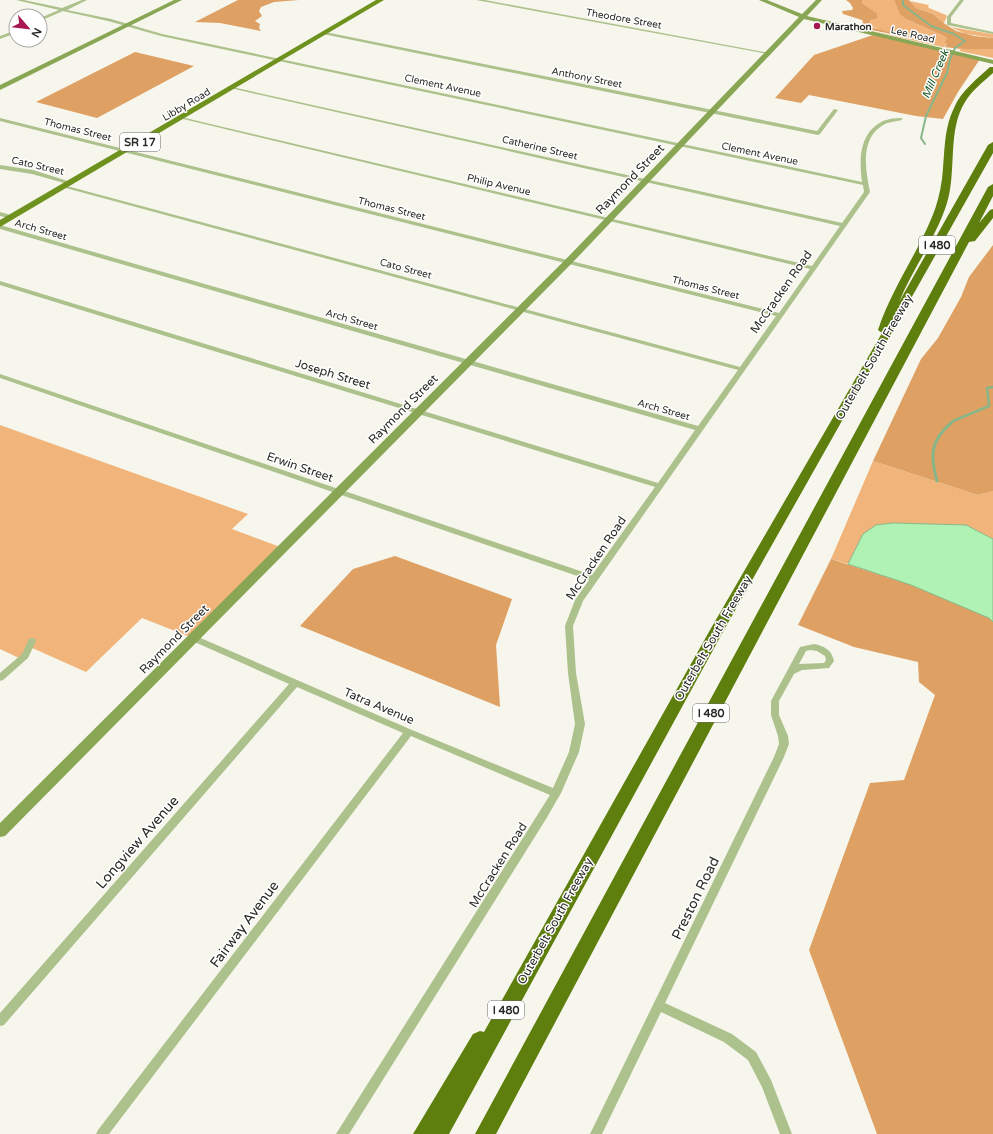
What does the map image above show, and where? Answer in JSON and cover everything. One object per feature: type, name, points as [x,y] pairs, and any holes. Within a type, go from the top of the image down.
[{"type":"highway","points":[[881,344],[889,311],[942,204],[945,193],[953,125],[957,111],[969,91],[993,69]]},
{"type":"highway","name":"Outerbelt South Freeway","points":[[438,1134],[717,630],[993,145]]},
{"type":"highway","name":"Outerbelt South Freeway","points":[[485,1134],[993,187]]},
{"type":"highway","points":[[958,252],[982,228],[993,212]]},
{"type":"highway","points":[[423,1134],[574,886]]},
{"type":"main road","name":"Libby Road","points":[[0,224],[382,0]]},
{"type":"street","name":"Clement Avenue","points":[[18,0],[110,20],[161,35],[865,184]]},
{"type":"street","points":[[48,17],[85,0]]},
{"type":"street","points":[[0,88],[179,0]]},
{"type":"street","name":"Theodore Street","points":[[478,0],[768,53]]},
{"type":"street","name":"Lee Road","points":[[762,0],[803,17],[993,62]]},
{"type":"street","name":"Raymond Street","points":[[0,832],[568,262],[819,0]]},
{"type":"street","points":[[962,0],[949,17],[949,24],[993,32]]},
{"type":"street","name":"Anthony Street","points":[[325,33],[818,133],[836,110]]},
{"type":"street","name":"Catherine Street","points":[[232,88],[843,225]]},
{"type":"street","name":"Philip Avenue","points":[[181,118],[813,268]]},
{"type":"street","name":"Thomas Street","points":[[0,119],[780,315]]},
{"type":"street","name":"McCracken Road","points":[[342,1134],[543,816],[556,793],[574,752],[580,724],[572,673],[569,626],[579,600],[867,192],[865,184],[864,147],[871,132],[884,122],[901,119]]},
{"type":"street","name":"Cato Street","points":[[0,167],[34,172],[68,185],[742,369]]},
{"type":"street","name":"Arch Street","points":[[0,214],[12,217]]},
{"type":"street","name":"Arch Street","points":[[0,227],[700,429]]},
{"type":"street","name":"Joseph Street","points":[[0,283],[659,486]]},
{"type":"street","name":"Erwin Street","points":[[0,376],[594,579]]},
{"type":"street","name":"Tatra Avenue","points":[[193,638],[409,732],[556,793]]},
{"type":"street","points":[[0,678],[25,656],[32,641]]},
{"type":"street","name":"Preston Road","points":[[596,1134],[779,757],[784,744],[783,736],[775,715],[775,701],[792,671]]},
{"type":"street","name":"Longview Avenue","points":[[0,1021],[295,683]]},
{"type":"street","name":"Fairway Avenue","points":[[102,1134],[409,732]]},
{"type":"street","points":[[658,1005],[728,1038],[752,1056],[767,1084],[786,1134]]},
{"type":"shaded area","points":[[238,0],[299,0],[274,2],[261,7],[259,11],[262,16],[255,21],[260,24],[259,28],[261,31],[220,23],[195,22]]},
{"type":"shaded area","points":[[846,0],[863,0],[862,3],[877,13],[877,18],[870,21],[869,25],[874,28],[912,38],[861,28],[862,20],[843,14],[842,11],[852,10],[853,8]]},
{"type":"shaded area","points":[[863,0],[894,0],[900,13],[906,19],[944,36],[947,39],[947,44],[944,47],[952,49],[842,25],[911,38],[880,30],[869,25],[870,21],[873,20],[877,13],[862,3]]},
{"type":"shaded area","points":[[894,0],[909,0],[916,8],[933,14],[956,31],[974,36],[993,38],[993,49],[963,49],[945,47],[947,44],[945,42],[947,39],[944,36],[906,19],[900,14]]},
{"type":"shaded area","points":[[910,1],[929,5],[929,8],[946,15],[947,16],[944,23],[933,14],[916,8]]},
{"type":"shaded area","points":[[950,27],[993,34],[993,38],[966,34]]},
{"type":"shaded area","points":[[873,35],[980,59],[958,92],[943,119],[916,116],[809,95],[801,103],[775,98],[814,55]]},
{"type":"shaded area","points":[[961,49],[993,49],[993,58],[959,51]]},
{"type":"shaded area","points":[[135,52],[194,66],[97,118],[36,102]]},
{"type":"shaded area","points":[[993,245],[993,491],[978,495],[873,461],[921,359],[938,338],[961,297],[969,277]]},
{"type":"shaded area","points":[[0,425],[248,514],[232,529],[283,548],[193,638],[142,618],[86,672],[30,647],[21,659],[0,649]]},
{"type":"shaded area","points":[[873,461],[978,495],[993,491],[993,539],[966,525],[893,523],[876,525],[863,534],[848,564],[831,559]]},
{"type":"shaded area","points":[[893,523],[966,525],[993,539],[993,622],[989,618],[911,585],[848,564],[863,534],[876,525]]},
{"type":"shaded area","points":[[395,556],[512,599],[496,645],[500,707],[300,626],[353,569]]},
{"type":"shaded area","points":[[831,559],[911,585],[989,618],[993,622],[993,1134],[877,1134],[809,950],[870,783],[904,780],[935,695],[919,682],[918,662],[854,647],[798,625]]},
{"type":"waterway","name":"Mill Creek","points":[[903,0],[903,5],[931,26],[954,34],[965,41],[955,48],[950,59],[947,73],[926,116],[921,138],[925,144]]},
{"type":"waterway","points":[[937,481],[933,464],[933,456],[935,443],[939,436],[953,421],[989,406],[987,388],[993,387]]},
{"type":"place","name":"Marathon","points":[[817,26]]}]
